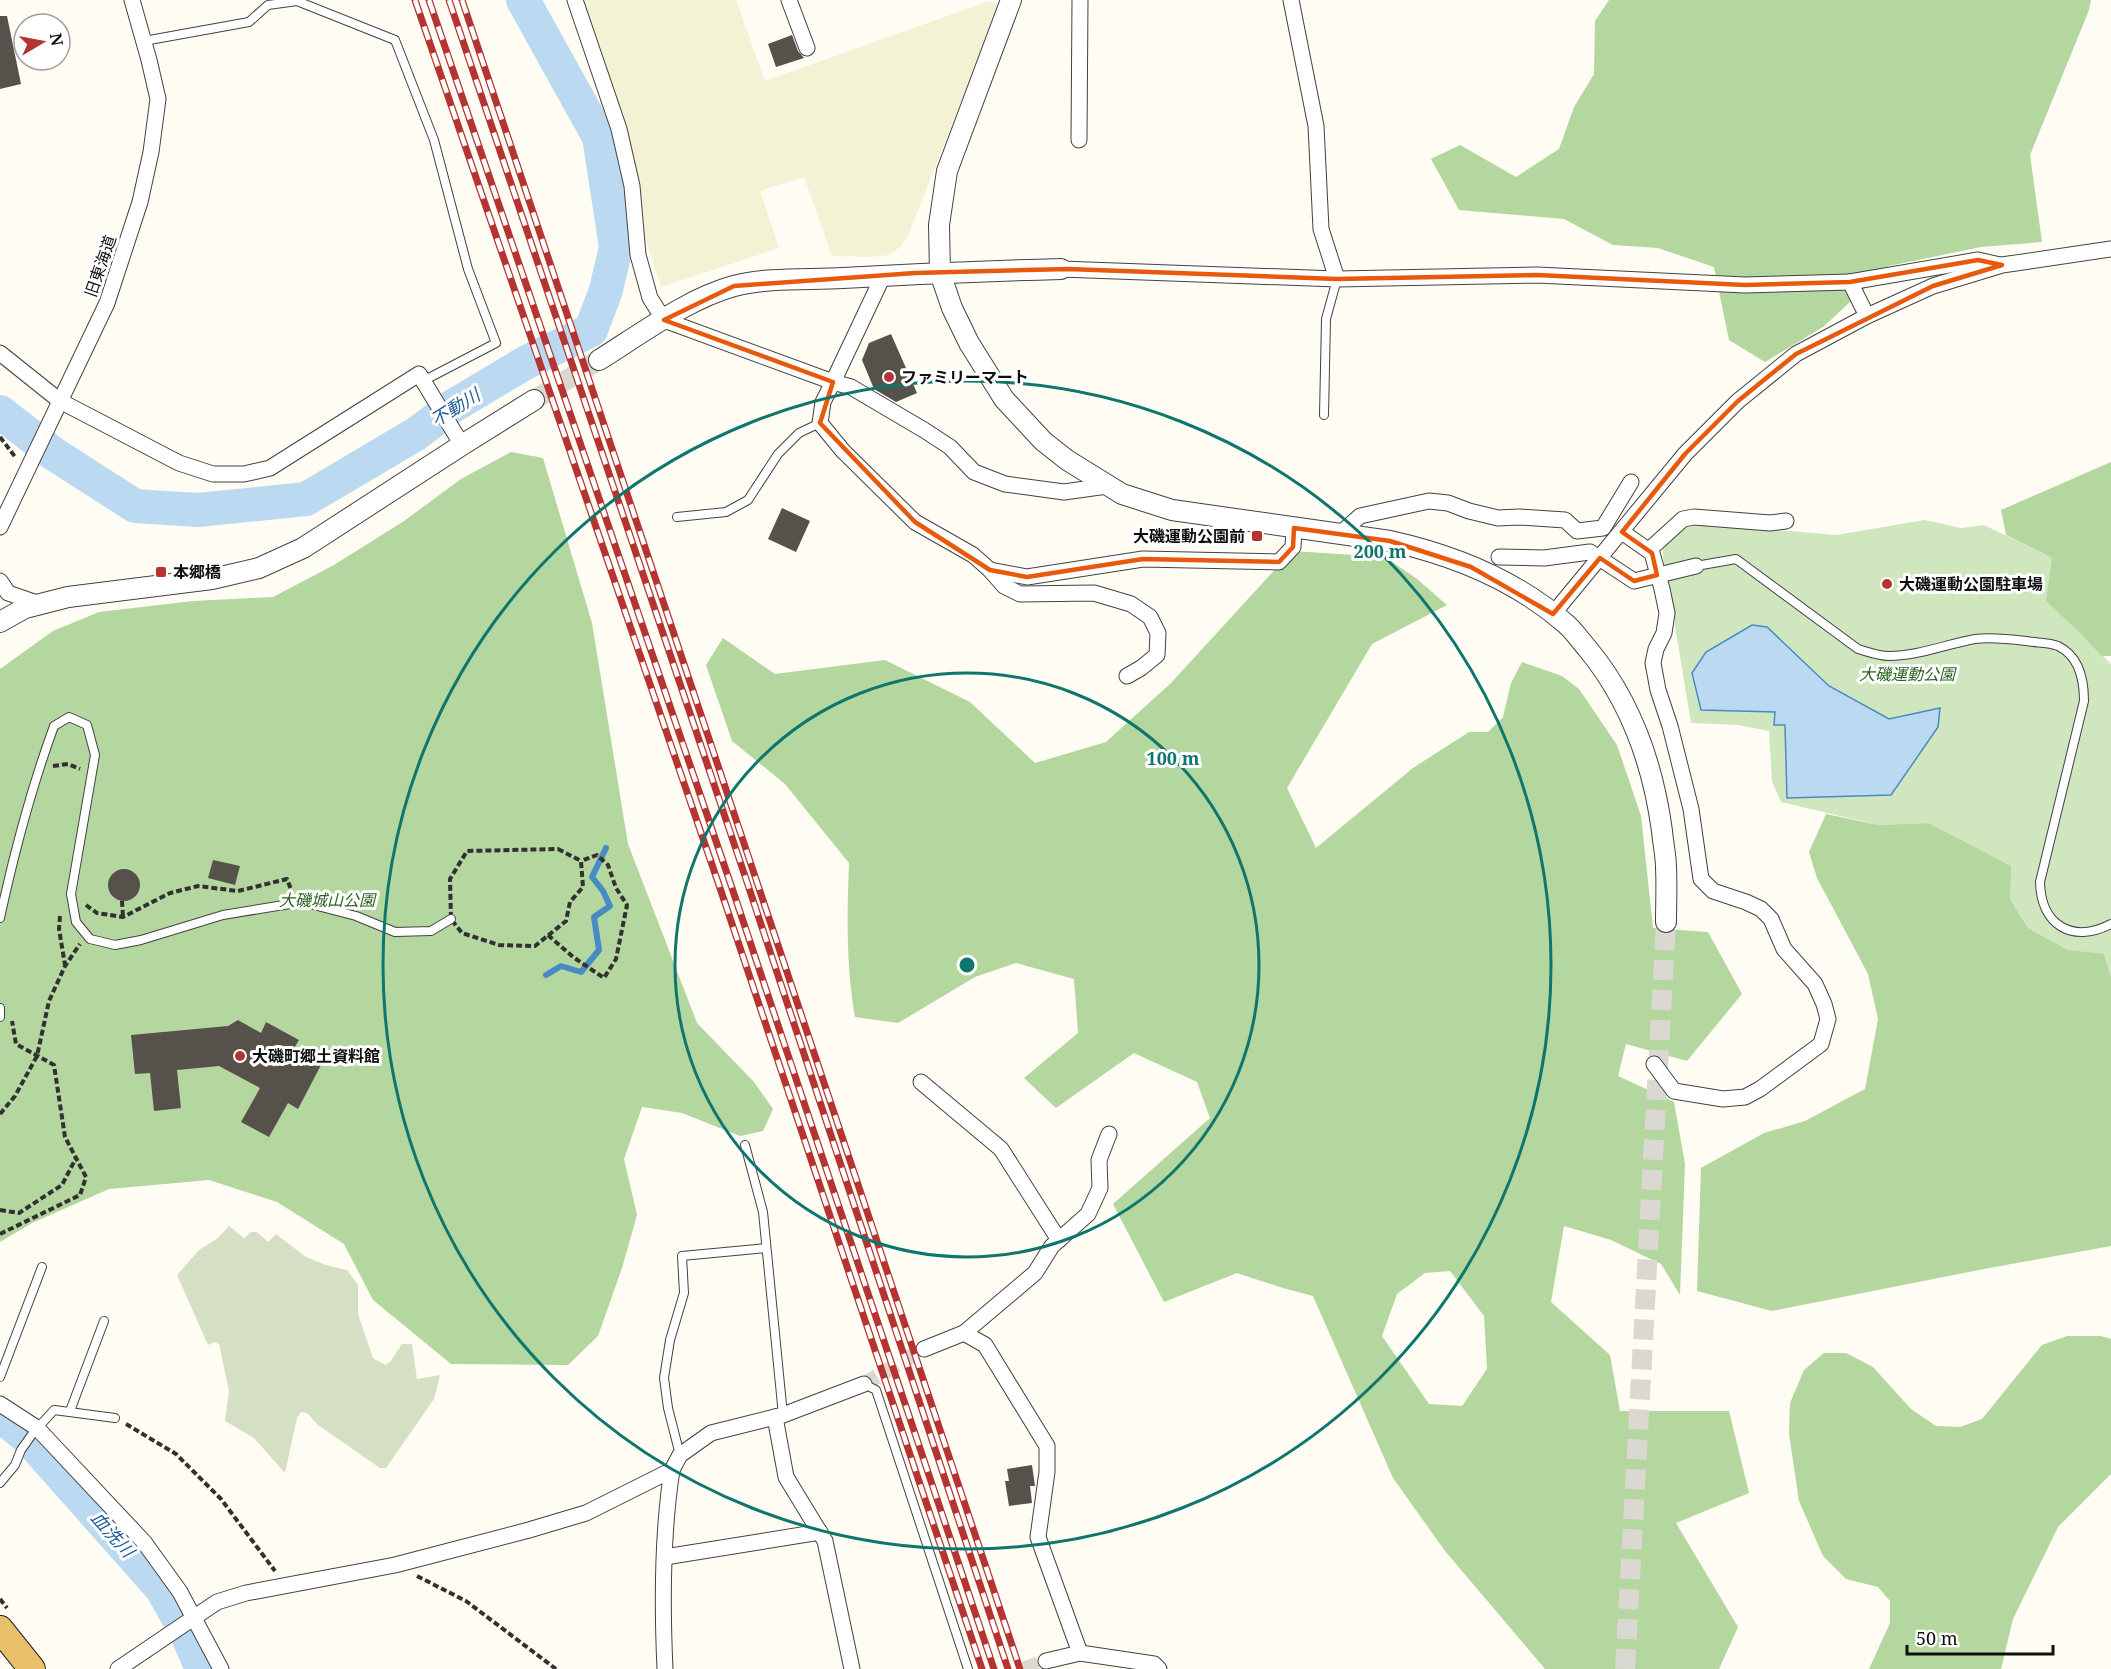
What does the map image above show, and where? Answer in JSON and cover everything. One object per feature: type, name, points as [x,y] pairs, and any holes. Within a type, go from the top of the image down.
[{"type":"highway","points":[[0,1629],[32,1669]]},
{"type":"street","name":"旧東海道","points":[[0,527],[107,303],[140,202],[151,152],[158,99],[132,0]]},
{"type":"street","points":[[575,0],[619,129],[632,186],[638,255],[650,298],[664,320],[850,387],[950,447],[974,472],[1005,484],[1064,492],[1107,486]]},
{"type":"street","points":[[789,0],[807,48]]},
{"type":"street","points":[[1011,0],[946,171],[939,225],[940,273],[952,308],[969,343],[1004,399],[1043,441],[1066,460],[1122,494],[1172,510],[1410,545],[1448,558],[1505,583],[1553,614],[1568,626],[1599,663],[1620,694],[1638,734],[1652,776],[1660,820],[1666,866],[1666,922]]},
{"type":"street","points":[[1079,140],[1080,0]]},
{"type":"street","points":[[1291,0],[1316,126],[1321,229],[1337,279]]},
{"type":"street","points":[[1553,614],[1686,453],[1738,401],[1796,354],[1867,316],[1932,286],[2002,265],[2111,249]]},
{"type":"street","points":[[599,360],[706,297],[734,286],[761,282],[1061,269],[1337,279],[1537,275],[1744,285],[1850,282],[1978,260],[2002,265]]},
{"type":"street","points":[[884,276],[824,402],[820,423],[843,451],[915,522],[972,555],[1004,586],[1020,594],[1094,593],[1131,604],[1150,617],[1158,633],[1156,655],[1127,676]]},
{"type":"street","points":[[1850,282],[1867,316]]},
{"type":"street","points":[[0,352],[60,401],[179,463],[213,474],[244,474],[270,468],[419,374],[459,440]]},
{"type":"street","points":[[0,622],[25,608],[68,597],[212,579],[259,568],[303,548],[459,440],[534,400]]},
{"type":"street","points":[[1340,534],[1360,516],[1429,501],[1448,503],[1498,518],[1565,520],[1577,531],[1603,528],[1631,482]]},
{"type":"street","points":[[1648,550],[1683,519],[1694,517],[1770,523],[1786,521]]},
{"type":"street","points":[[990,570],[1027,577],[1143,559],[1279,562],[1293,547],[1294,528]]},
{"type":"street","points":[[1622,532],[1652,553],[1662,589],[1666,613],[1664,633],[1656,649],[1653,663],[1658,690],[1670,726],[1691,809],[1701,879],[1713,891],[1761,909],[1771,920],[1784,950],[1815,984],[1828,1019],[1821,1044],[1760,1089],[1745,1097],[1723,1099],[1674,1091],[1654,1064]]},
{"type":"street","points":[[1498,557],[1544,558],[1590,552],[1634,581],[1696,566]]},
{"type":"street","points":[[0,581],[8,593],[40,604]]},
{"type":"street","points":[[921,1082],[1001,1149],[1059,1240]]},
{"type":"street","points":[[924,1349],[964,1333],[1035,1273],[1052,1246],[1088,1214],[1100,1188],[1099,1160],[1109,1134]]},
{"type":"street","points":[[964,1333],[985,1345],[1047,1446],[1047,1472],[1038,1537],[1080,1653]]},
{"type":"street","points":[[665,1669],[663,1623],[667,1500],[672,1470],[681,1455],[711,1432],[779,1416],[864,1384]]},
{"type":"street","points":[[0,1404],[35,1431],[144,1542],[180,1592],[221,1669]]},
{"type":"street","points":[[779,1416],[786,1477],[825,1541],[852,1669]]},
{"type":"street","points":[[118,1669],[217,1602],[246,1593],[395,1565],[529,1530],[586,1513],[672,1470]]},
{"type":"street","points":[[665,1557],[820,1532]]},
{"type":"street","points":[[1046,1661],[1080,1653],[1154,1664],[1159,1669]]},
{"type":"lane","points":[[144,41],[249,22],[268,5],[297,1],[395,39],[434,140],[468,269],[496,343],[423,381]]},
{"type":"lane","points":[[1324,415],[1326,319],[1337,279]]},
{"type":"lane","points":[[677,517],[726,512],[748,501],[778,454],[799,433],[820,423]]},
{"type":"lane","points":[[1696,566],[1736,559],[1858,649],[1871,653],[1886,656],[1902,655],[1977,639],[2001,638],[2056,645],[2069,652],[2084,683],[2084,700],[2040,882],[2040,896],[2055,924],[2068,930],[2082,933],[2097,931],[2111,924]]},
{"type":"lane","points":[[0,918],[13,858],[38,768],[54,726],[69,717],[87,724],[95,755],[71,894],[76,921],[90,939],[115,945],[141,940],[223,915],[302,902],[356,916],[395,932],[431,931],[451,919]]},
{"type":"lane","points":[[745,1145],[763,1212],[779,1416]]},
{"type":"lane","points":[[681,1455],[668,1408],[664,1378],[670,1340],[684,1293],[682,1256],[766,1248]]},
{"type":"lane","points":[[0,1377],[42,1267]]},
{"type":"lane","points":[[70,1411],[104,1321]]},
{"type":"lane","points":[[864,1384],[876,1390],[968,1669]]},
{"type":"lane","points":[[0,1483],[15,1465],[21,1450],[35,1431],[54,1410],[115,1418]]},
{"type":"path","points":[[0,437],[29,467]]},
{"type":"path","points":[[38,768],[68,764],[92,774]]},
{"type":"path","points":[[548,935],[573,957],[604,978],[616,959],[627,905],[616,888],[608,865],[597,855],[581,861],[558,849],[467,851],[450,879],[451,919],[462,933],[499,945],[535,946],[548,935],[566,921],[570,902],[583,887],[581,861]]},
{"type":"path","points":[[71,894],[97,913],[123,917],[170,893],[198,886],[238,891],[287,879]]},
{"type":"path","points":[[122,901],[123,917]]},
{"type":"path","points":[[0,1114],[15,1096],[37,1056],[49,1001],[65,966],[87,934]]},
{"type":"path","points":[[0,1014],[12,1020],[16,1044],[54,1065],[65,1137],[86,1177],[80,1195],[0,1234]]},
{"type":"path","points":[[0,1210],[20,1213],[62,1185],[76,1158]]},
{"type":"path","points":[[20,1213],[26,1221]]},
{"type":"path","points":[[115,1418],[176,1454],[221,1498],[285,1586]]},
{"type":"path","points":[[395,1565],[466,1601],[556,1669]]},
{"type":"highlighted area","points":[[1978,260],[2002,265],[1933,286],[1796,354],[1738,401],[1685,454],[1622,532],[1652,553],[1657,575],[1634,581],[1600,558],[1553,614],[1471,567],[1390,541],[1294,528],[1293,547],[1279,562],[1143,559],[1027,577],[990,570],[915,522],[820,423],[833,382],[664,320],[734,286],[915,273],[1068,269],[1337,279],[1537,275],[1745,285],[1850,282]]},
{"type":"green space","points":[[582,0],[736,0],[765,81],[989,1],[999,5],[908,236],[901,246],[889,255],[832,256],[804,177],[760,191],[779,248],[661,287],[643,231]]},
{"type":"green space","points":[[1609,0],[2091,0],[2089,10],[2030,155],[2042,242],[1981,247],[1889,266],[1823,327],[1765,362],[1729,340],[1714,267],[1658,248],[1613,245],[1564,219],[1459,210],[1431,159],[1460,145],[1516,177],[1559,149],[1574,107],[1594,74],[1595,21]]},
{"type":"green space","name":"大磯城山公園","points":[[511,452],[543,458],[592,623],[628,844],[697,1023],[754,1082],[773,1109],[763,1131],[740,1136],[682,1113],[642,1107],[624,1159],[637,1215],[622,1268],[598,1336],[568,1365],[451,1364],[373,1300],[344,1244],[277,1202],[209,1180],[109,1189],[32,1223],[0,1242],[0,669],[53,631],[99,612],[193,601],[273,597],[334,565],[404,521],[461,479]]},
{"type":"green space","points":[[2111,462],[2111,656],[2102,656],[2046,601],[2052,558],[2006,535],[2001,510]]},
{"type":"green space","name":"大磯運動公園","points":[[1925,520],[1961,528],[1984,525],[2052,558],[2076,629],[2111,664],[2111,978],[2104,955],[2068,950],[2028,928],[2010,899],[1928,823],[1878,825],[1781,802],[1772,781],[1769,731],[1738,725],[1691,723],[1663,553],[1663,543],[1683,522],[1836,535]]},
{"type":"green space","points":[[1292,551],[1385,557],[1417,579],[1447,605],[1372,644],[1287,788],[1316,848],[1413,768],[1469,732],[1488,732],[1503,717],[1511,683],[1522,662],[1562,676],[1579,689],[1617,745],[1641,816],[1653,928],[1708,932],[1742,994],[1687,1061],[1626,1044],[1618,1076],[1674,1102],[1685,1164],[1680,1295],[1661,1264],[1611,1240],[1564,1226],[1551,1302],[1610,1355],[1620,1411],[1729,1411],[1749,1493],[1676,1523],[1738,1627],[1719,1669],[1545,1669],[1445,1551],[1393,1478],[1313,1296],[1237,1273],[1164,1302],[1113,1204],[1210,1118],[1197,1082],[1134,1053],[1056,1108],[1024,1078],[1078,1033],[1074,979],[1016,963],[975,977],[898,1023],[855,1017],[849,960],[849,863],[785,784],[732,741],[706,665],[723,638],[775,674],[885,660],[970,702],[1035,763],[1106,742],[1171,683]],"holes":[[[1450,1271],[1484,1316],[1487,1369],[1462,1406],[1429,1404],[1382,1336],[1397,1294],[1425,1273]]]},
{"type":"green space","points":[[1826,814],[1878,825],[1928,823],[2011,866],[2010,899],[2028,928],[2068,950],[2104,954],[2111,978],[2111,1246],[1772,1311],[1697,1291],[1701,1168],[1764,1133],[1805,1121],[1865,1089],[1878,1019],[1868,974],[1817,878],[1809,852]]},
{"type":"green space","points":[[229,1226],[244,1238],[251,1232],[257,1232],[268,1242],[276,1234],[306,1257],[347,1270],[358,1285],[358,1314],[373,1358],[385,1365],[390,1362],[402,1344],[412,1344],[417,1379],[440,1375],[434,1399],[386,1468],[380,1468],[318,1425],[307,1413],[301,1412],[297,1418],[285,1473],[254,1438],[225,1421],[229,1391],[219,1344],[215,1342],[208,1345],[177,1275],[199,1250],[218,1238]]},
{"type":"green space","points":[[2067,1336],[2101,1336],[2111,1339],[2111,1474],[2058,1527],[2013,1619],[2001,1669],[1869,1669],[1890,1623],[1890,1601],[1878,1587],[1846,1579],[1823,1556],[1799,1501],[1789,1434],[1790,1403],[1804,1370],[1824,1353],[1846,1353],[1873,1367],[1911,1409],[1936,1426],[1960,1427],[1982,1419],[2042,1345]]},
{"type":"water","points":[[1752,625],[1767,627],[1829,686],[1889,719],[1940,708],[1938,727],[1891,795],[1787,798],[1785,725],[1774,725],[1775,712],[1701,710],[1692,673],[1706,652]]},
{"type":"building","points":[[0,16],[7,16],[12,40],[12,72],[19,72],[21,84],[0,89]]},
{"type":"building","points":[[792,35],[798,51],[804,58],[776,67],[768,44]]},
{"type":"building","name":"ファミリーマート","points":[[891,334],[917,393],[896,402],[874,389],[862,360],[869,343]]},
{"type":"building","points":[[782,508],[810,521],[796,552],[768,539]]},
{"type":"building","points":[[213,860],[240,866],[235,885],[208,878]]},
{"type":"building","points":[[124,869],[135,874],[140,885],[135,896],[124,901],[113,896],[108,885],[113,874]]},
{"type":"building","points":[[238,1020],[261,1033],[266,1022],[299,1040],[293,1050],[321,1065],[298,1109],[288,1103],[269,1137],[241,1122],[260,1088],[219,1066],[177,1070],[181,1108],[154,1111],[150,1073],[135,1074],[131,1035],[228,1026]]},
{"type":"building","points":[[1032,1465],[1035,1486],[1030,1486],[1032,1503],[1009,1506],[1005,1481],[1009,1481],[1007,1469]]},
{"type":"waterway","name":"不動川","points":[[0,412],[54,454],[135,506],[198,510],[306,499],[416,434],[453,406],[525,363],[591,330],[606,290],[616,247],[599,137],[523,0]]},
{"type":"waterway","points":[[546,975],[561,966],[581,972],[599,950],[594,917],[610,906],[603,891],[592,877],[606,848]]},
{"type":"waterway","name":"血洗川","points":[[0,1418],[30,1440],[162,1589],[186,1632],[202,1669]]},
{"type":"tunnel","points":[[534,400],[599,360]]},
{"type":"tunnel","points":[[1625,1669],[1666,922]]},
{"type":"tunnel","points":[[864,1384],[924,1349]]},
{"type":"tunnel","points":[[1024,1669],[1046,1661]]},
{"type":"railway","points":[[415,0],[720,888],[982,1669]]},
{"type":"railway","points":[[429,0],[732,888],[994,1669]]},
{"type":"railway","points":[[449,0],[746,879],[1008,1669]]},
{"type":"railway","points":[[462,0],[1020,1669]]},
{"type":"place","name":"ファミリーマート","points":[[889,377]]},
{"type":"place","name":"大磯運動公園前","points":[[1257,536]]},
{"type":"place","name":"本郷橋","points":[[161,572]]},
{"type":"place","name":"大磯運動公園駐車場","points":[[1887,584]]},
{"type":"place","name":"大磯町郷土資料館","points":[[240,1056]]}]
